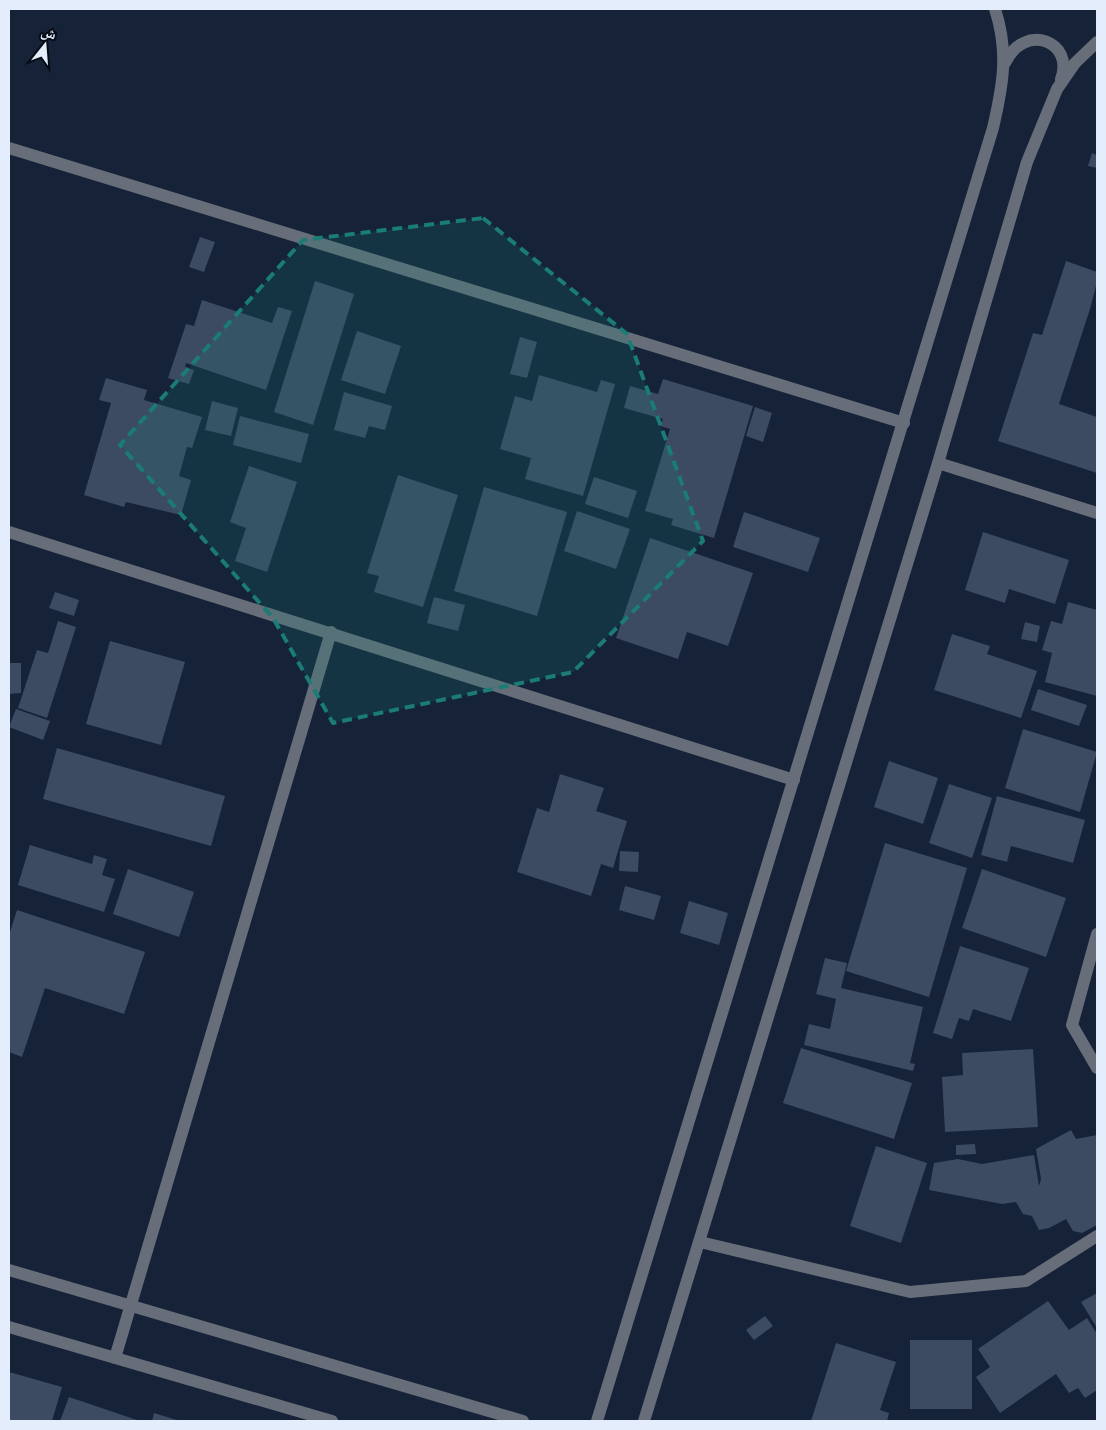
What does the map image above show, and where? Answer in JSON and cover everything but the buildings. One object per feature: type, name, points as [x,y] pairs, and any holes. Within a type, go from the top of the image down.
[{"type":"street","points":[[597,1421],[993,128],[1002,91],[1005,63],[1002,29],[995,9]]},
{"type":"street","points":[[644,1421],[938,463],[1027,162],[1057,89],[1064,63],[1061,54],[1054,46],[1046,42],[1027,40],[1018,44],[1010,52],[1005,63]]},
{"type":"street","points":[[1057,89],[1076,64],[1097,42]]},
{"type":"street","points":[[9,148],[904,423]]},
{"type":"street","points":[[938,463],[1097,513]]},
{"type":"street","points":[[9,532],[331,632],[794,780]]},
{"type":"street","points":[[115,1358],[331,632]]},
{"type":"street","points":[[1097,934],[1072,1025],[1097,1068]]},
{"type":"street","points":[[700,1242],[910,1292],[1026,1282],[1097,1236]]},
{"type":"street","points":[[9,1270],[523,1421]]},
{"type":"street","points":[[9,1327],[332,1421]]},
{"type":"highlighted area","points":[[483,218],[627,334],[703,541],[573,672],[333,723],[273,618],[120,445],[303,240]]}]
